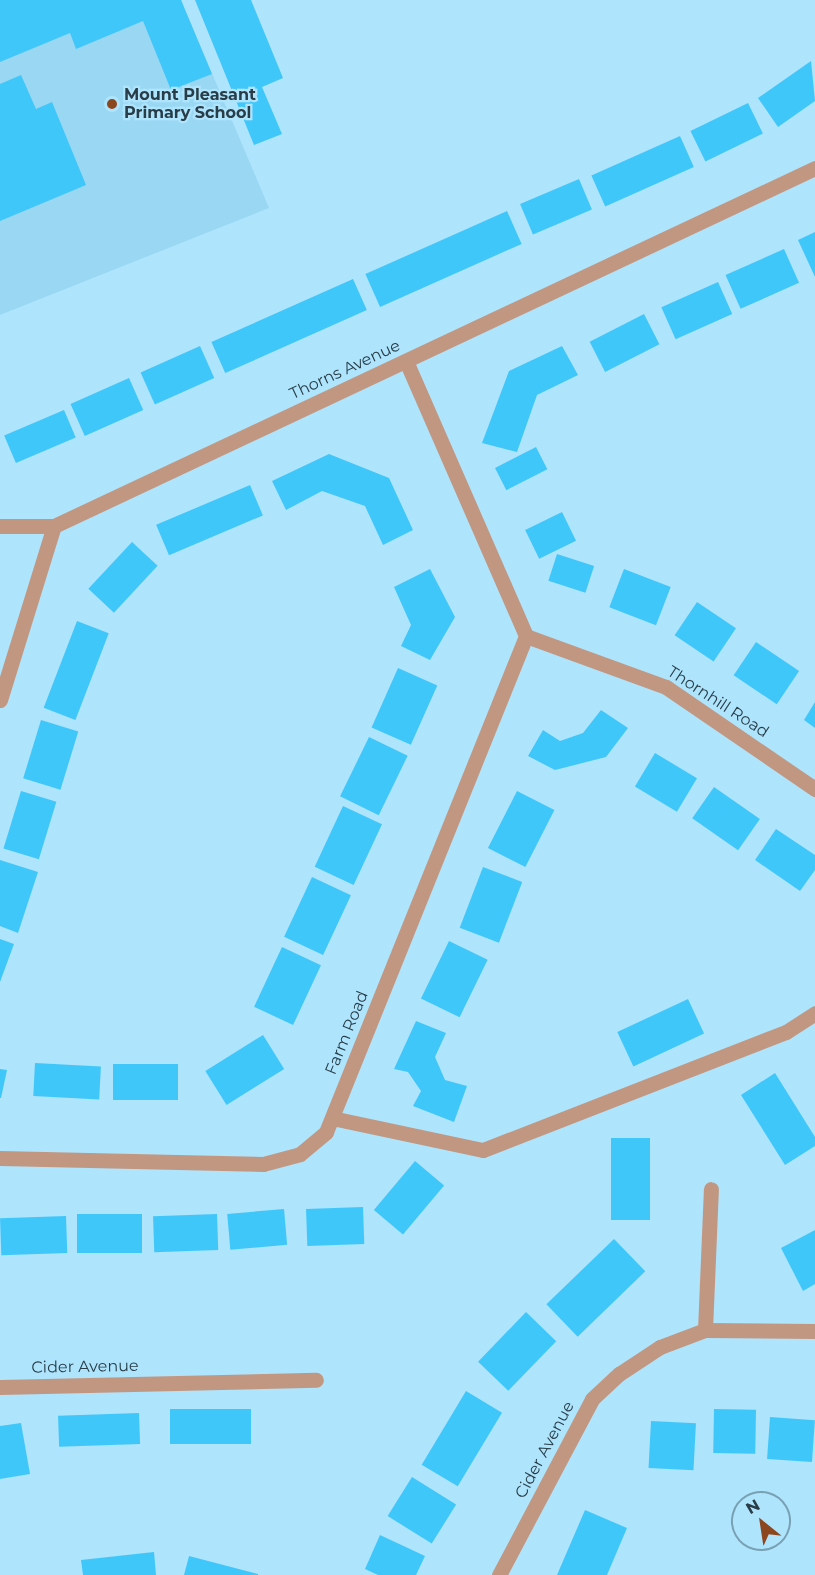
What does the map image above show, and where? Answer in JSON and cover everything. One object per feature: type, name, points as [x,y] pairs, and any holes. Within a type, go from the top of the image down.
[{"type":"street","name":"Thorns Avenue","points":[[54,526],[815,168]]},
{"type":"street","points":[[406,361],[526,636]]},
{"type":"street","points":[[0,526],[54,526],[0,700]]},
{"type":"street","name":"Thornhill Road","points":[[526,636],[666,687],[815,789]]},
{"type":"street","name":"Farm Road","points":[[0,1158],[263,1164],[300,1154],[326,1132],[526,636]]},
{"type":"street","points":[[332,1118],[483,1150],[786,1032],[815,1013]]},
{"type":"street","points":[[705,1330],[711,1189]]},
{"type":"street","name":"Cider Avenue","points":[[500,1575],[591,1400],[660,1347],[705,1330],[815,1331]]},
{"type":"street","name":"Cider Avenue","points":[[0,1387],[316,1380]]},
{"type":"shaded area","name":"Mount Pleasant Primary School","points":[[0,0],[181,0],[269,208],[0,315]]},
{"type":"building","points":[[0,0],[181,0],[212,74],[171,90],[143,21],[76,49],[70,33],[0,62]]},
{"type":"building","points":[[195,0],[251,0],[283,78],[262,87],[282,134],[254,145]]},
{"type":"building","points":[[811,61],[815,101],[778,127],[758,98]]},
{"type":"building","points":[[21,75],[36,109],[52,102],[86,185],[0,221],[0,84]]},
{"type":"building","points":[[748,103],[763,134],[705,162],[690,131]]},
{"type":"building","points":[[680,136],[694,167],[605,207],[591,175]]},
{"type":"building","points":[[579,179],[592,209],[533,234],[520,204]]},
{"type":"building","points":[[507,211],[522,244],[380,307],[365,274]]},
{"type":"building","points":[[815,232],[815,277],[798,240]]},
{"type":"building","points":[[784,249],[799,283],[741,309],[726,275]]},
{"type":"building","points":[[353,279],[367,310],[225,373],[211,342]]},
{"type":"building","points":[[718,282],[732,314],[676,339],[661,307]]},
{"type":"building","points":[[644,314],[659,344],[605,372],[590,342]]},
{"type":"building","points":[[200,346],[214,378],[155,404],[141,372]]},
{"type":"building","points":[[562,346],[578,375],[537,395],[517,452],[482,443],[509,371]]},
{"type":"building","points":[[129,378],[143,410],[85,436],[71,404]]},
{"type":"building","points":[[64,410],[76,438],[16,463],[4,435]]},
{"type":"building","points":[[536,447],[547,469],[506,490],[495,468]]},
{"type":"building","points":[[329,454],[389,478],[413,530],[383,545],[365,506],[322,491],[286,510],[272,481]]},
{"type":"building","points":[[250,485],[263,515],[169,555],[156,525]]},
{"type":"building","points":[[562,512],[576,541],[539,559],[525,530]]},
{"type":"building","points":[[132,542],[158,566],[114,613],[88,589]]},
{"type":"building","points":[[557,554],[594,566],[585,593],[548,581]]},
{"type":"building","points":[[430,569],[455,617],[430,660],[401,646],[411,625],[394,587]]},
{"type":"building","points":[[624,569],[671,587],[656,625],[609,607]]},
{"type":"building","points":[[697,602],[736,628],[714,661],[675,635]]},
{"type":"building","points":[[77,621],[109,633],[75,720],[44,708]]},
{"type":"building","points":[[756,642],[799,671],[777,704],[734,675]]},
{"type":"building","points":[[398,668],[437,685],[411,745],[372,727]]},
{"type":"building","points":[[815,702],[815,728],[804,720]]},
{"type":"building","points":[[601,710],[628,728],[606,757],[555,770],[528,756],[543,730],[560,741],[583,733]]},
{"type":"building","points":[[41,720],[78,731],[60,790],[23,778]]},
{"type":"building","points":[[369,737],[408,756],[379,815],[340,796]]},
{"type":"building","points":[[655,753],[697,778],[677,812],[635,786]]},
{"type":"building","points":[[714,787],[760,819],[738,850],[692,818]]},
{"type":"building","points":[[21,791],[56,802],[39,859],[3,848]]},
{"type":"building","points":[[517,791],[554,810],[525,867],[488,848]]},
{"type":"building","points":[[343,806],[382,824],[354,885],[315,867]]},
{"type":"building","points":[[776,829],[815,855],[815,870],[800,891],[755,860]]},
{"type":"building","points":[[0,860],[38,872],[18,933],[0,926]]},
{"type":"building","points":[[483,867],[522,882],[499,943],[460,928]]},
{"type":"building","points":[[312,877],[351,895],[323,955],[284,937]]},
{"type":"building","points":[[0,939],[14,944],[0,982]]},
{"type":"building","points":[[449,941],[488,960],[460,1017],[421,999]]},
{"type":"building","points":[[282,947],[321,965],[293,1025],[254,1007]]},
{"type":"building","points":[[688,999],[704,1033],[633,1066],[617,1032]]},
{"type":"building","points":[[416,1021],[446,1033],[435,1057],[445,1080],[467,1086],[454,1122],[413,1106],[421,1091],[408,1072],[394,1069]]},
{"type":"building","points":[[263,1035],[284,1069],[227,1105],[205,1071]]},
{"type":"building","points":[[35,1063],[101,1066],[99,1099],[33,1096]]},
{"type":"building","points":[[113,1064],[178,1064],[178,1100],[113,1100]]},
{"type":"building","points":[[0,1069],[7,1070],[1,1098],[0,1098]]},
{"type":"building","points":[[775,1073],[815,1137],[815,1146],[785,1165],[741,1095]]},
{"type":"building","points":[[611,1138],[650,1138],[650,1220],[611,1220]]},
{"type":"building","points":[[415,1161],[444,1185],[403,1234],[374,1210]]},
{"type":"building","points":[[363,1207],[364,1244],[307,1246],[306,1209]]},
{"type":"building","points":[[284,1209],[287,1245],[230,1250],[227,1214]]},
{"type":"building","points":[[77,1214],[142,1214],[142,1253],[77,1253]]},
{"type":"building","points":[[217,1214],[218,1250],[154,1252],[153,1216]]},
{"type":"building","points":[[66,1216],[67,1253],[1,1255],[0,1218]]},
{"type":"building","points":[[815,1230],[815,1284],[803,1291],[781,1248]]},
{"type":"building","points":[[614,1239],[645,1271],[578,1337],[546,1304]]},
{"type":"building","points":[[526,1312],[556,1341],[508,1391],[478,1362]]},
{"type":"building","points":[[466,1391],[502,1413],[458,1486],[422,1465]]},
{"type":"building","points":[[170,1409],[251,1409],[251,1444],[170,1444]]},
{"type":"building","points":[[714,1409],[756,1410],[755,1454],[713,1453]]},
{"type":"building","points":[[139,1413],[140,1444],[59,1447],[58,1416]]},
{"type":"building","points":[[770,1417],[815,1420],[812,1462],[767,1459]]},
{"type":"building","points":[[651,1421],[696,1423],[693,1470],[649,1468]]},
{"type":"building","points":[[21,1423],[30,1474],[0,1479],[0,1426]]},
{"type":"building","points":[[412,1477],[456,1505],[432,1544],[388,1516]]},
{"type":"building","points":[[585,1510],[627,1528],[607,1575],[557,1575]]},
{"type":"building","points":[[380,1535],[425,1556],[416,1575],[378,1575],[365,1569]]},
{"type":"building","points":[[154,1552],[156,1575],[83,1575],[81,1560]]},
{"type":"building","points":[[189,1556],[258,1574],[258,1575],[184,1575]]},
{"type":"place","name":"Mount Pleasant Primary School","points":[[112,104]]}]
